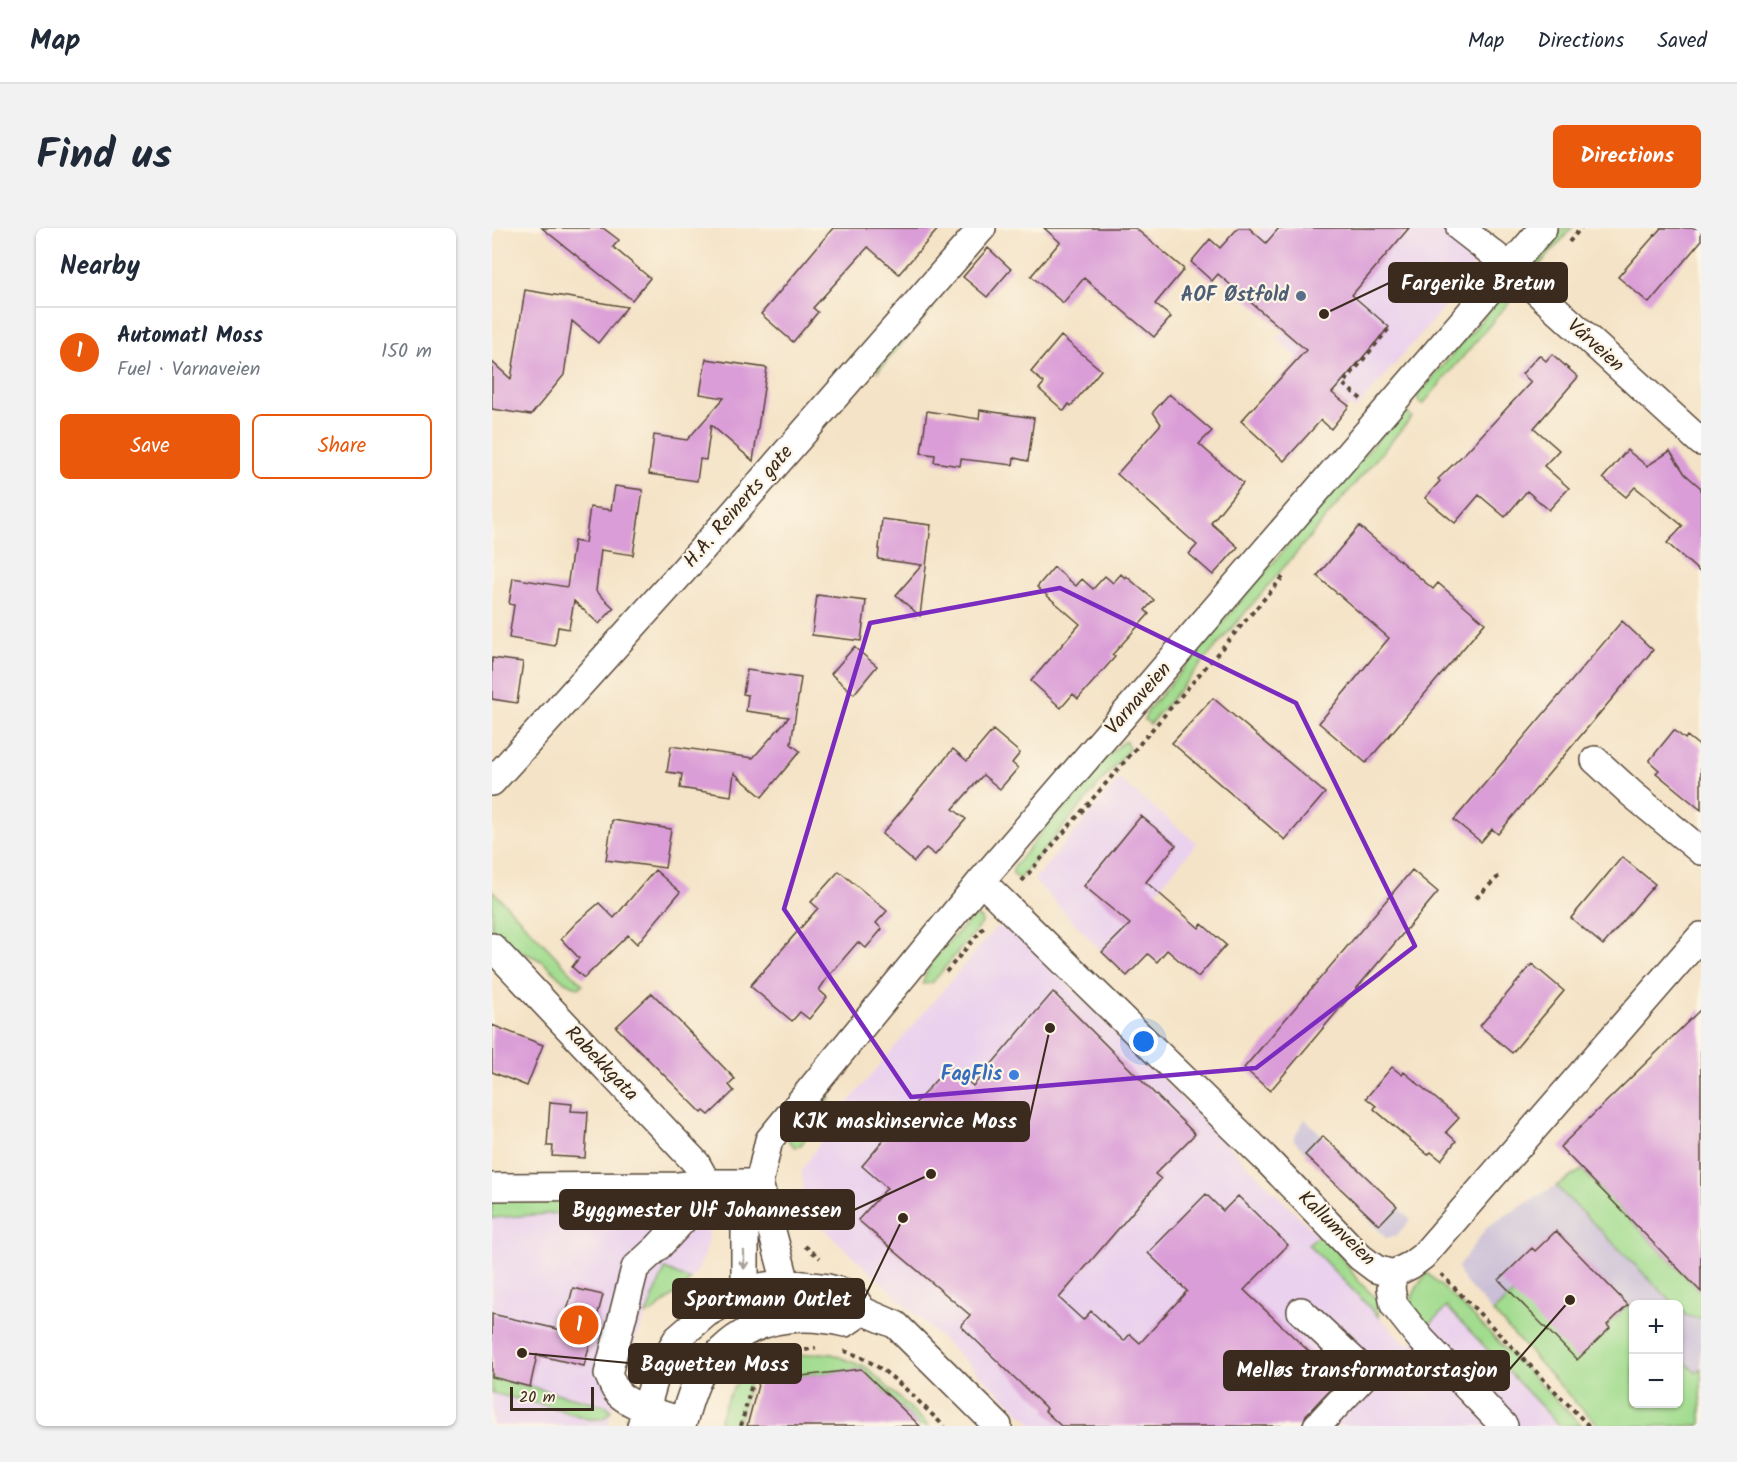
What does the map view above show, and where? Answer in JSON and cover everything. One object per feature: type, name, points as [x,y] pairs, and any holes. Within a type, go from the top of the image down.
[{"type":"street","name":"H.A. Reinerts gate","points":[[492,782],[683,571],[982,228]]},
{"type":"street","name":"Vårveien","points":[[1460,228],[1510,267],[1701,442]]},
{"type":"street","name":"Varnaveien","points":[[745,1292],[745,1220],[759,1184],[769,1140],[981,881],[1543,228]]},
{"type":"street","points":[[1595,760],[1632,795],[1701,851]]},
{"type":"street","name":"Kallumveien","points":[[981,881],[1264,1157],[1360,1257],[1376,1269],[1393,1274],[1423,1256],[1701,936]]},
{"type":"street","name":"Rabekkgata","points":[[492,947],[696,1163],[707,1183]]},
{"type":"street","points":[[707,1183],[697,1204],[658,1247],[635,1268],[608,1374],[617,1392],[643,1418],[682,1424],[701,1372],[730,1340],[755,1326],[796,1317],[824,1318],[845,1323],[863,1311]]},
{"type":"street","name":"Varnaveien","points":[[759,1184],[786,1283]]},
{"type":"street","points":[[492,1187],[759,1184]]},
{"type":"street","points":[[1393,1274],[1391,1288],[1394,1305],[1421,1339],[1504,1426]]},
{"type":"street","points":[[643,1418],[656,1374],[677,1339],[707,1313],[745,1292],[786,1283],[828,1288],[851,1294],[863,1311],[896,1325],[998,1426]]},
{"type":"street","points":[[772,1322],[786,1283]]},
{"type":"street","points":[[745,1292],[772,1322]]},
{"type":"street","points":[[1301,1311],[1367,1372],[1317,1426]]},
{"type":"path","points":[[1366,404],[1343,384],[1390,327]]},
{"type":"path","points":[[1476,898],[1499,876]]},
{"type":"path","points":[[939,980],[985,926]]},
{"type":"path","points":[[802,1243],[822,1261]]},
{"type":"path","points":[[1438,1272],[1589,1426]]},
{"type":"path","points":[[754,1362],[771,1356],[819,1347]]},
{"type":"path","points":[[842,1350],[868,1360],[882,1369],[944,1426]]},
{"type":"path","points":[[741,1426],[756,1368]]},
{"type":"highlighted area","points":[[1060,588],[1296,703],[1415,946],[1256,1068],[911,1097],[784,909],[870,623]]},
{"type":"shaded area","points":[[1262,228],[1439,228],[1471,255],[1474,261],[1473,270],[1466,282],[1355,410],[1277,339],[1284,331],[1220,276]]},
{"type":"shaded area","points":[[1119,779],[1197,843],[1123,931],[1102,952],[1034,880]]},
{"type":"shaded area","points":[[996,927],[1014,930],[1318,1236],[1308,1244],[1408,1346],[1446,1307],[1560,1426],[1035,1426],[804,1210],[802,1170],[841,1111]]},
{"type":"shaded area","points":[[1305,1119],[1411,1220],[1396,1236],[1386,1238],[1293,1139]]},
{"type":"shaded area","points":[[1582,1170],[1701,1292],[1701,1368],[1696,1373],[1683,1360],[1683,1300],[1629,1300],[1629,1353],[1576,1403],[1460,1275],[1458,1267],[1488,1226]]},
{"type":"shaded area","points":[[492,1192],[705,1207],[709,1232],[707,1246],[697,1272],[686,1286],[646,1315],[627,1360],[611,1411],[609,1426],[492,1426]]},
{"type":"green space","points":[[1562,228],[1572,228],[1536,269],[1540,254]]},
{"type":"green space","points":[[1515,295],[1423,404],[1419,403],[1417,396],[1501,297]]},
{"type":"green space","points":[[928,305],[933,308],[878,371],[878,364]]},
{"type":"green space","points":[[1401,412],[1408,413],[1412,417],[1150,724],[1144,719],[1148,710]]},
{"type":"green space","points":[[1126,741],[1129,749],[1019,879],[1013,874],[1013,868],[1087,778],[1117,747]]},
{"type":"green space","points":[[492,890],[583,985],[579,988],[565,982],[542,961],[517,949],[492,930]]},
{"type":"green space","points":[[974,916],[981,918],[982,923],[932,983],[923,984],[925,975],[936,957]]},
{"type":"green space","points":[[831,1098],[801,1145],[795,1147],[788,1140],[801,1119],[810,1109]]},
{"type":"green space","points":[[1582,1170],[1701,1292],[1701,1318],[1694,1318],[1683,1312],[1683,1300],[1670,1300],[1556,1186]]},
{"type":"green space","points":[[492,1192],[684,1199],[683,1205],[665,1214],[561,1213],[492,1218]]},
{"type":"green space","points":[[1318,1236],[1336,1250],[1359,1282],[1376,1298],[1379,1317],[1308,1244]]},
{"type":"green space","points":[[665,1269],[690,1280],[672,1297],[646,1315]]},
{"type":"green space","points":[[1427,1273],[1582,1426],[1560,1426],[1447,1307],[1424,1330],[1414,1313],[1412,1301],[1416,1289]]},
{"type":"green space","points":[[1513,1294],[1610,1328],[1607,1325],[1628,1305],[1629,1408],[1683,1408],[1683,1360],[1696,1373],[1701,1368],[1701,1426],[1600,1426],[1493,1312]]},
{"type":"green space","points":[[820,1353],[832,1354],[867,1368],[929,1426],[920,1426],[861,1369],[759,1381],[764,1364]]},
{"type":"green space","points":[[745,1374],[749,1383],[738,1426],[718,1426],[728,1398]]},
{"type":"green space","points":[[492,1377],[607,1406],[611,1411],[603,1419],[588,1419],[552,1407],[492,1393]]},
{"type":"building","points":[[542,228],[603,228],[619,240],[613,247],[650,278],[632,300]]},
{"type":"building","points":[[833,228],[939,228],[899,274],[868,247],[813,308],[818,312],[793,342],[761,314]]},
{"type":"building","points":[[1044,228],[1135,228],[1184,269],[1155,304],[1171,317],[1154,337],[1084,278],[1063,303],[1031,276],[1060,242]]},
{"type":"building","points":[[1238,228],[1249,228],[1266,243],[1279,228],[1409,228],[1352,295],[1389,327],[1332,393],[1349,406],[1331,429],[1321,420],[1284,461],[1241,421],[1306,350],[1218,274],[1212,281],[1191,262],[1210,239],[1220,248]]},
{"type":"building","points":[[1661,228],[1701,228],[1701,241],[1649,303],[1618,277]]},
{"type":"building","points":[[988,248],[1011,269],[987,297],[963,277]]},
{"type":"building","points":[[525,290],[627,307],[598,343],[572,321],[564,375],[531,415],[492,409],[492,362],[511,379]]},
{"type":"building","points":[[1061,336],[1101,370],[1071,406],[1069,404],[1064,411],[1039,389],[1044,383],[1031,372]]},
{"type":"building","points":[[1552,354],[1578,377],[1534,428],[1559,450],[1544,466],[1569,488],[1549,510],[1527,491],[1505,517],[1479,495],[1455,523],[1425,498],[1440,481],[1438,479],[1531,382],[1522,374],[1539,355],[1546,361]]},
{"type":"building","points":[[706,359],[767,368],[753,461],[711,425],[706,460],[700,459],[697,481],[649,474],[654,435],[687,440],[724,398],[700,394]]},
{"type":"building","points":[[1169,394],[1212,431],[1199,444],[1243,483],[1211,523],[1238,547],[1213,575],[1189,554],[1197,545],[1117,474],[1161,424],[1153,412]]},
{"type":"building","points":[[980,410],[1034,418],[1028,461],[1014,458],[1013,465],[961,459],[960,466],[934,462],[935,455],[921,453],[927,411],[979,419]]},
{"type":"building","points":[[1627,450],[1647,466],[1670,451],[1685,474],[1701,488],[1701,573],[1667,543],[1683,526],[1635,487],[1626,497],[1603,478]]},
{"type":"building","points":[[615,486],[643,490],[633,555],[601,550],[596,591],[614,608],[599,624],[574,601],[569,629],[558,627],[555,646],[509,638],[514,605],[509,604],[513,578],[567,587],[574,541],[585,543],[590,507],[611,510]]},
{"type":"building","points":[[882,519],[931,525],[920,616],[896,595],[922,565],[878,559]]},
{"type":"building","points":[[1359,526],[1433,589],[1438,583],[1485,623],[1366,763],[1319,723],[1389,638],[1317,576]]},
{"type":"building","points":[[1054,567],[1076,586],[1082,579],[1093,589],[1105,576],[1113,583],[1121,574],[1154,600],[1145,610],[1149,614],[1112,655],[1115,657],[1078,699],[1073,694],[1061,708],[1031,681],[1080,624],[1037,587]]},
{"type":"building","points":[[817,595],[866,601],[861,641],[812,635]]},
{"type":"building","points":[[1622,621],[1653,650],[1498,834],[1492,829],[1481,842],[1454,820]]},
{"type":"building","points":[[854,647],[877,666],[854,694],[831,674]]},
{"type":"building","points":[[492,658],[523,662],[517,703],[492,699]]},
{"type":"building","points":[[747,670],[801,678],[791,744],[800,751],[762,797],[734,773],[731,796],[680,788],[682,774],[667,772],[671,746],[753,758],[789,717],[746,711],[748,695],[743,694]]},
{"type":"building","points":[[1213,698],[1325,793],[1285,840],[1172,743]]},
{"type":"building","points":[[993,730],[1020,753],[1012,763],[1018,768],[1000,789],[983,775],[953,809],[966,819],[935,855],[926,848],[914,862],[882,834],[953,749],[967,761]]},
{"type":"building","points":[[1674,730],[1685,739],[1687,736],[1701,747],[1701,810],[1656,773],[1659,770],[1649,761]]},
{"type":"building","points":[[1141,816],[1176,845],[1146,882],[1199,928],[1202,924],[1226,945],[1198,977],[1167,950],[1157,962],[1148,954],[1127,976],[1102,952],[1130,924],[1084,886]]},
{"type":"building","points":[[612,820],[671,829],[665,868],[606,860]]},
{"type":"building","points":[[1622,857],[1655,884],[1603,945],[1571,918]]},
{"type":"building","points":[[655,870],[680,892],[637,944],[628,935],[584,978],[572,967],[579,958],[561,939],[599,903],[614,918]]},
{"type":"building","points":[[1412,870],[1438,892],[1270,1091],[1244,1068]]},
{"type":"building","points":[[839,871],[887,911],[876,923],[882,929],[866,948],[857,943],[827,978],[819,990],[827,997],[809,1019],[800,1012],[792,1021],[750,986],[818,908],[811,902]]},
{"type":"building","points":[[1532,964],[1564,991],[1512,1053],[1480,1026]]},
{"type":"building","points":[[1053,992],[1195,1134],[1155,1174],[1161,1179],[1059,1298],[1083,1320],[1091,1311],[1124,1341],[1130,1334],[1140,1343],[1187,1291],[1148,1253],[1206,1194],[1223,1211],[1238,1196],[1288,1245],[1244,1290],[1339,1380],[1306,1415],[1302,1426],[1061,1426],[1045,1411],[1047,1409],[961,1326],[970,1315],[858,1220],[887,1188],[862,1166],[900,1121],[949,1065],[973,1086]]},
{"type":"building","points":[[652,993],[735,1079],[729,1085],[734,1091],[709,1115],[704,1111],[702,1113],[616,1027]]},
{"type":"building","points":[[1701,1009],[1701,1292],[1560,1147]]},
{"type":"building","points":[[492,1025],[543,1045],[527,1086],[492,1072]]},
{"type":"building","points":[[1392,1067],[1402,1075],[1404,1072],[1459,1118],[1446,1132],[1456,1141],[1441,1160],[1431,1152],[1428,1155],[1374,1109],[1376,1106],[1366,1098]]},
{"type":"building","points":[[550,1102],[572,1104],[571,1111],[588,1112],[585,1158],[552,1156],[553,1146],[547,1146]]},
{"type":"building","points":[[1323,1136],[1397,1206],[1379,1225],[1305,1155]]},
{"type":"building","points":[[1556,1231],[1628,1305],[1607,1325],[1610,1328],[1577,1360],[1499,1280],[1532,1248],[1535,1251]]},
{"type":"building","points":[[573,1288],[603,1295],[584,1366],[537,1355],[530,1387],[492,1377],[492,1314],[562,1330]]},
{"type":"building","points":[[861,1369],[920,1426],[747,1426],[759,1381]]},
{"type":"place","name":"AOF Østfold","points":[[1301,296]]},
{"type":"place","name":"Fargerike Bretun","points":[[1324,314]]},
{"type":"place","name":"KJK maskinservice Moss","points":[[1050,1028]]},
{"type":"place","name":"FagFlis","points":[[1014,1075]]},
{"type":"place","name":"Byggmester Ulf Johannessen","points":[[931,1174]]},
{"type":"place","name":"Sportmann Outlet","points":[[903,1218]]},
{"type":"place","name":"Melløs transformatorstasjon","points":[[1570,1300]]},
{"type":"place","name":"Automat1 Moss","points":[[579,1325]]},
{"type":"place","name":"Baguetten Moss","points":[[522,1353]]}]
